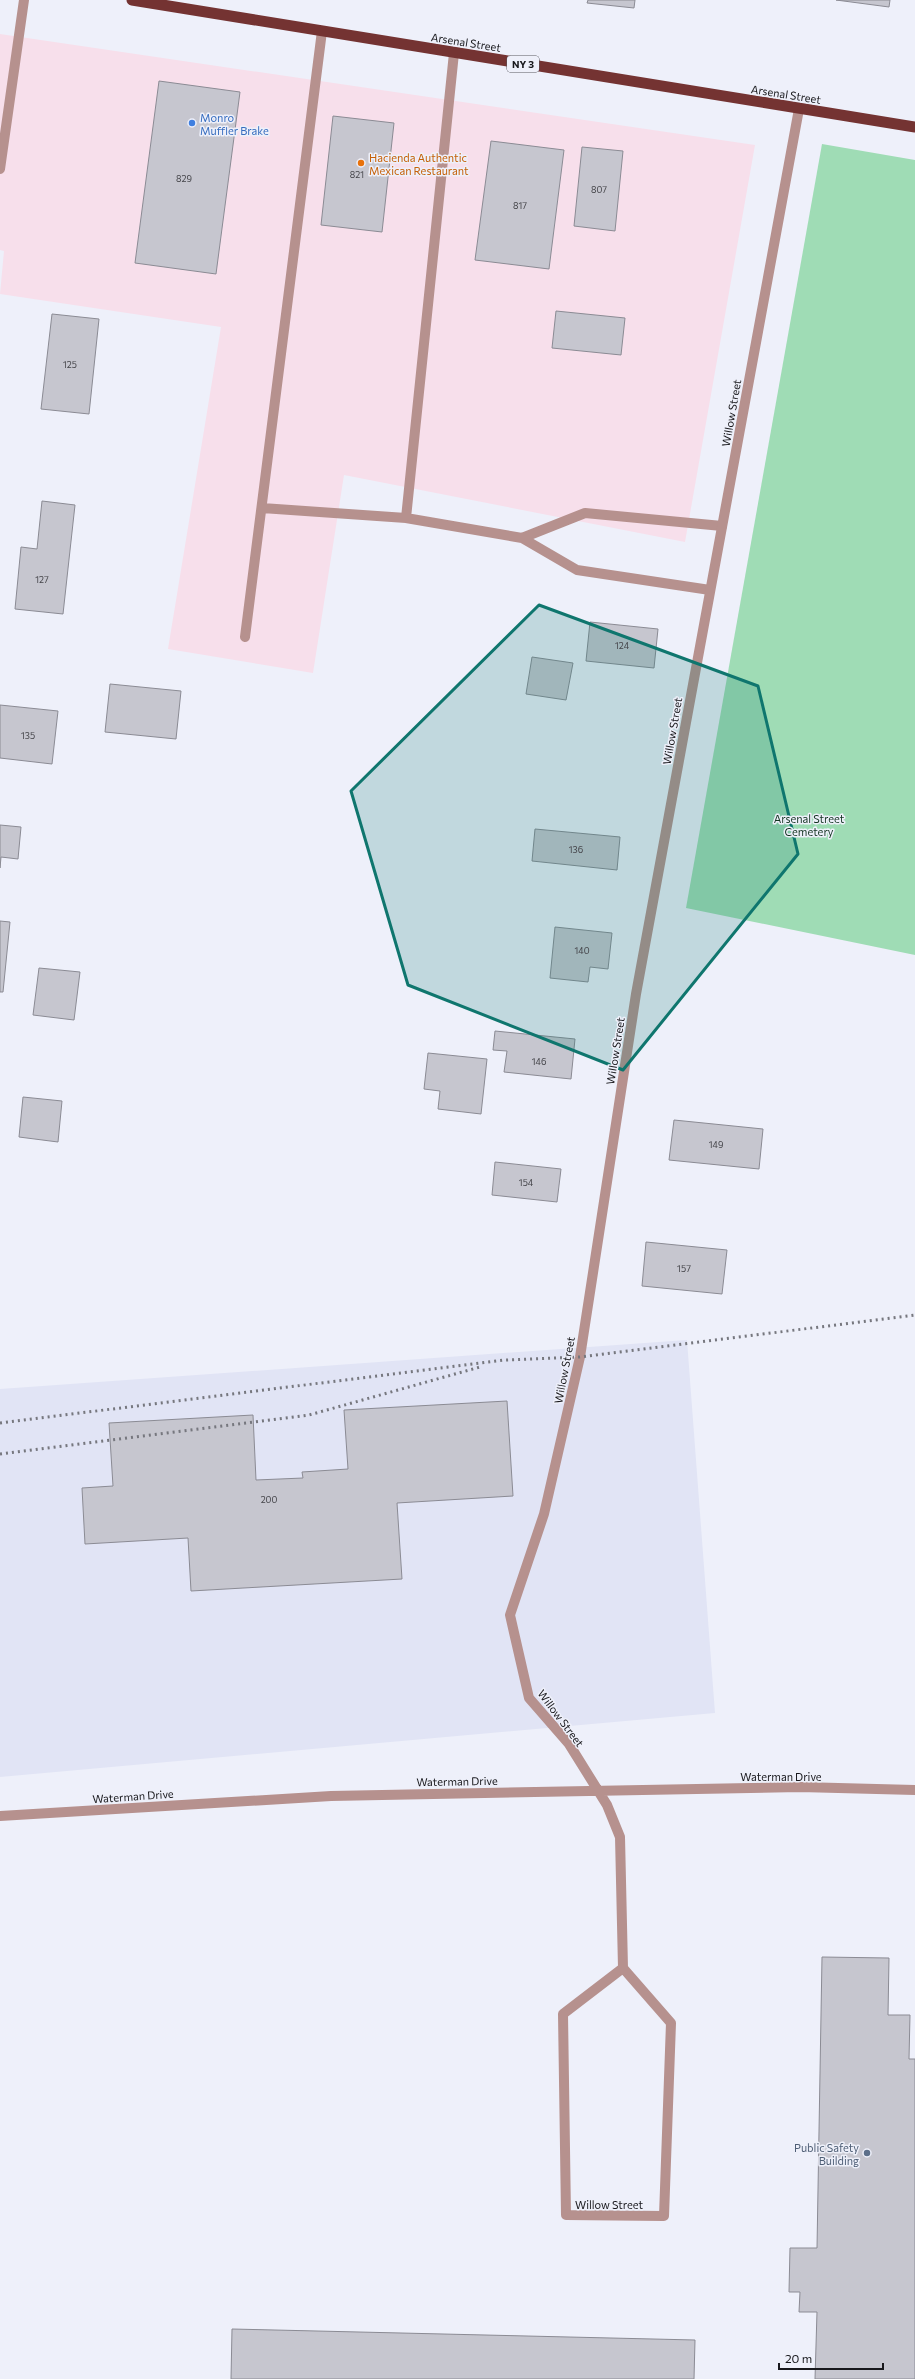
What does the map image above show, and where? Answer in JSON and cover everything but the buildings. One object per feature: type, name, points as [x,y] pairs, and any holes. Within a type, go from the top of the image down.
[{"type":"highway","name":"Arsenal Street","points":[[132,0],[915,127]]},
{"type":"street","points":[[0,169],[24,0]]},
{"type":"street","points":[[245,637],[322,31]]},
{"type":"street","points":[[406,518],[454,53]]},
{"type":"street","name":"Willow Street","points":[[623,1968],[563,2014],[566,2216],[664,2216],[671,2023],[623,1968],[620,1837],[607,1805],[596,1790],[569,1744],[529,1698],[510,1615],[544,1514],[580,1357],[636,994],[799,109]]},
{"type":"street","points":[[262,508],[406,518],[522,538],[577,570],[710,590]]},
{"type":"street","points":[[522,538],[585,513],[722,526]]},
{"type":"street","name":"Waterman Drive","points":[[0,1816],[331,1796],[800,1787],[915,1790]]},
{"type":"highlighted area","points":[[539,605],[758,686],[798,854],[623,1070],[408,985],[351,791]]},
{"type":"shaded area","points":[[0,34],[755,145],[685,542],[344,475],[313,673],[168,649],[221,327],[0,294],[4,251],[0,250]]},
{"type":"shaded area","points":[[687,1340],[715,1713],[0,1777],[0,1389]]},
{"type":"green space","name":"Arsenal Street Cemetery","points":[[822,144],[915,160],[915,955],[686,908]]},
{"type":"railway","points":[[0,1423],[505,1360],[580,1357],[915,1315]]},
{"type":"railway","points":[[0,1454],[309,1415],[480,1367]]},
{"type":"place","name":"Monro Muffler Brake","points":[[192,123]]},
{"type":"place","name":"Hacienda Authentic Mexican Restaurant","points":[[361,163]]},
{"type":"place","name":"Public Safety Building","points":[[867,2153]]}]
